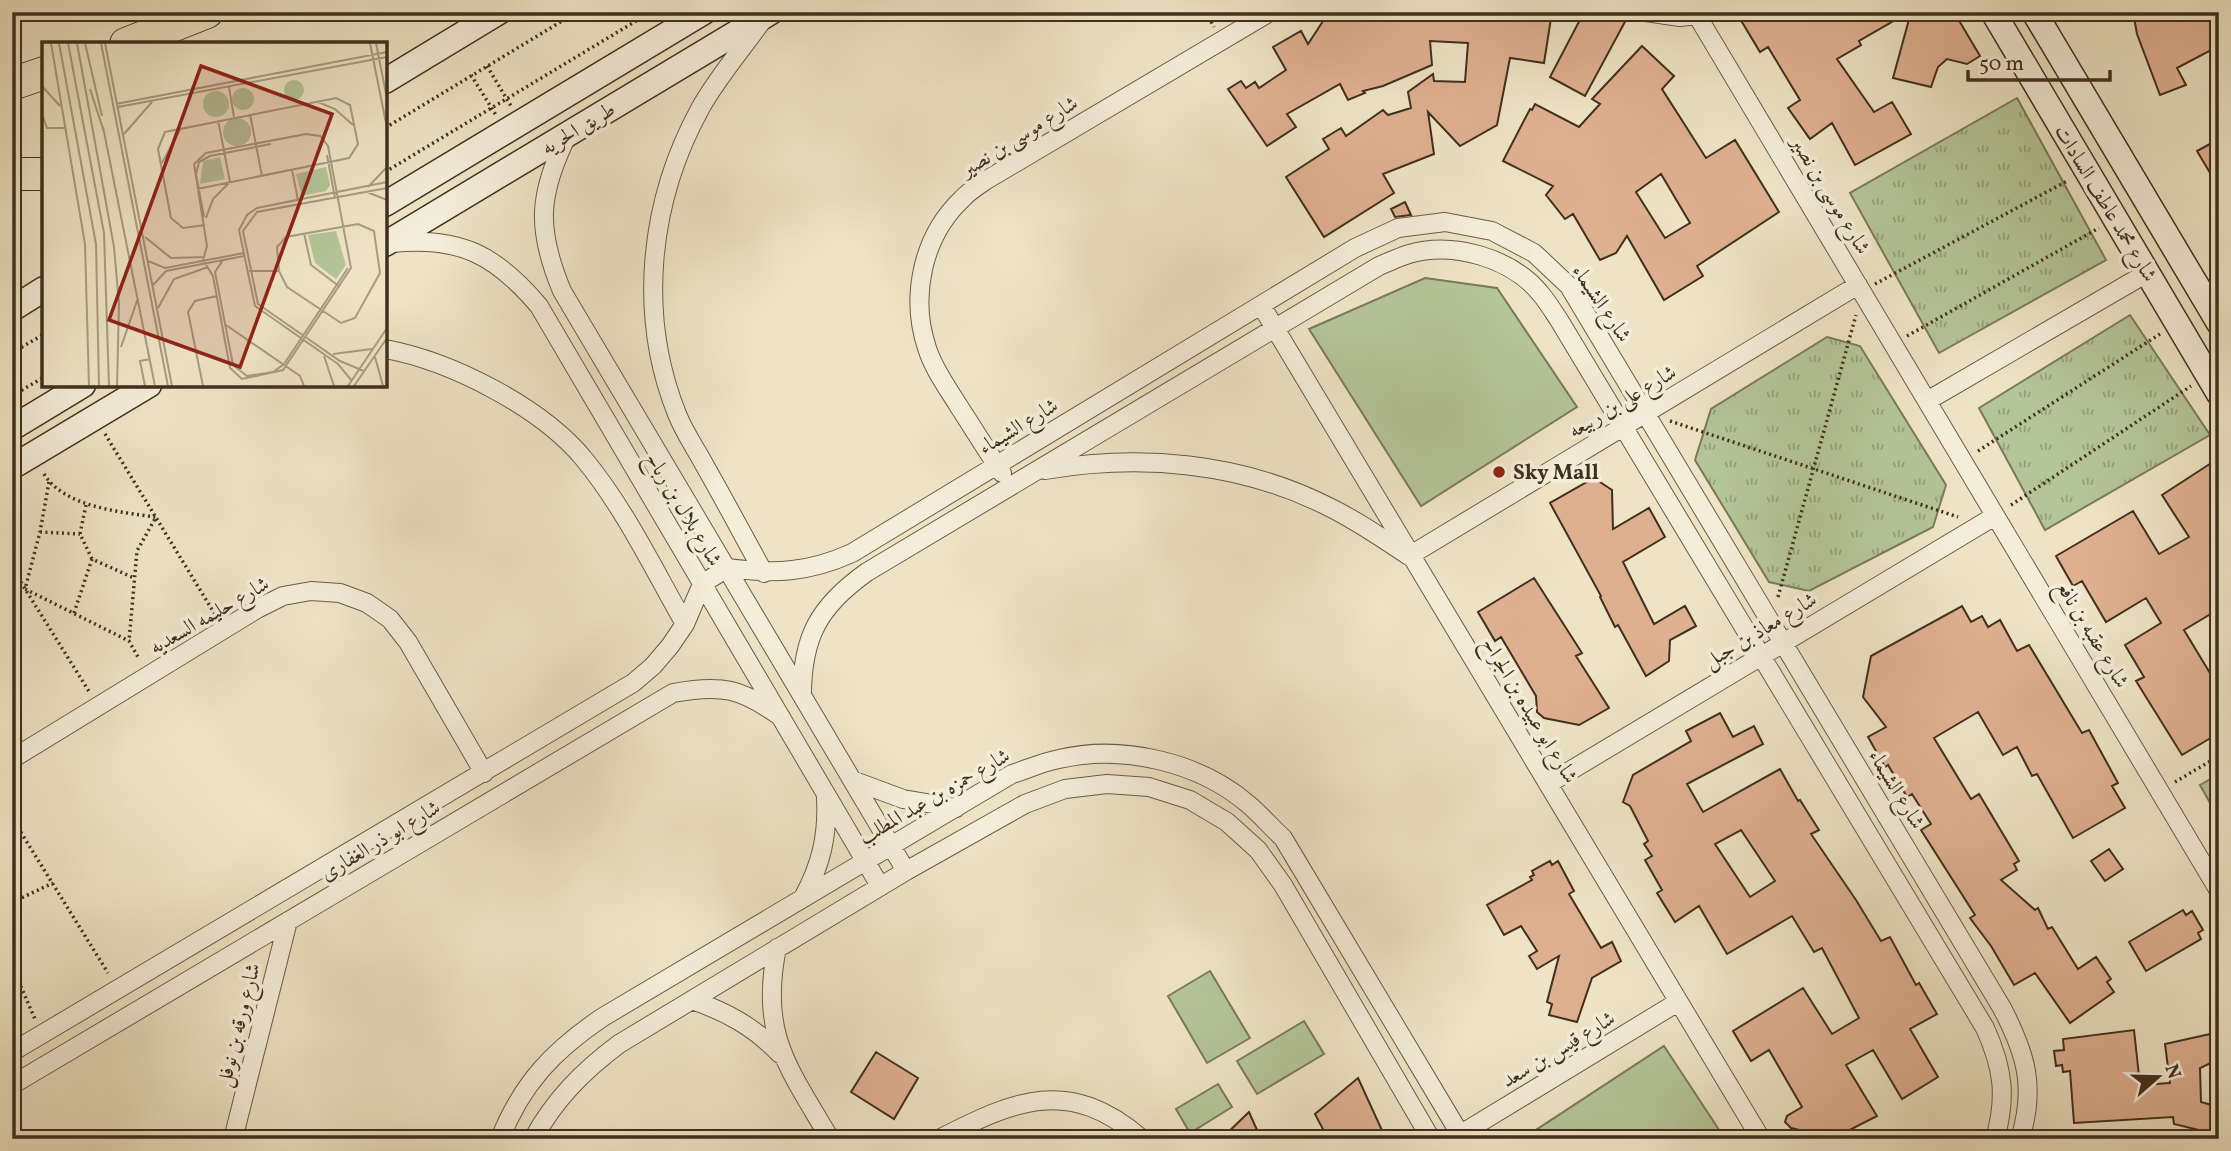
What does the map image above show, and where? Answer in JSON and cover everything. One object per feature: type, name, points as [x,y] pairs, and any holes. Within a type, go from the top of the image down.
[{"type":"highway","points":[[131,42],[207,12]]},
{"type":"highway","points":[[12,84],[42,75]]},
{"type":"highway","points":[[12,174],[42,174]]},
{"type":"street","points":[[387,80],[499,12]]},
{"type":"street","name":"طريق الحريه","points":[[387,203],[704,12]]},
{"type":"street","name":"شارع موسى بن نصير","points":[[1010,486],[942,379],[927,350],[919,318],[919,285],[926,253],[941,224],[962,199],[988,179],[1270,12]]},
{"type":"street","points":[[1646,12],[1680,17],[1696,14]]},
{"type":"street","name":"شارع محمد عاطف السادات","points":[[1993,12],[2213,385]]},
{"type":"street","name":"شارع محمد عاطف السادات","points":[[2034,12],[2219,323]]},
{"type":"street","points":[[764,573],[677,416],[661,365],[653,311],[653,257],[662,204],[678,153],[702,105],[768,13]]},
{"type":"street","name":"طريق الحريه","points":[[387,243],[768,13]]},
{"type":"street","name":"شارع موسى بن نصير","points":[[1696,14],[1927,401]]},
{"type":"street","name":"شارع بلال بن رباح","points":[[568,134],[553,164],[545,196],[544,228],[549,261],[562,291],[906,871]]},
{"type":"street","name":"شارع الشيماء","points":[[727,568],[764,573],[809,568],[852,553],[1354,248],[1398,229],[1445,222],[1492,231],[1534,253],[1569,286],[1988,984],[2020,1042],[2028,1080],[2026,1119],[2020,1139]]},
{"type":"street","name":"شارع بلال بن رباح","points":[[387,244],[421,240],[455,245],[488,258],[516,279],[538,306],[880,886]]},
{"type":"street","points":[[802,695],[802,666],[809,637],[823,611],[842,589],[867,572],[1379,265],[1411,253],[1446,249],[1480,255],[1512,269],[1539,291],[1559,320],[1985,1028],[1997,1054],[2002,1082],[2002,1110],[1995,1139]]},
{"type":"street","points":[[1927,401],[2151,280],[2168,286],[2180,281],[2182,260]]},
{"type":"street","name":"شارع على بن ربيعه","points":[[1409,556],[1623,426],[1860,288]]},
{"type":"street","points":[[12,309],[42,290]]},
{"type":"street","name":"شارع ابو عبيده بن الجراح","points":[[1261,305],[1760,1139]]},
{"type":"street","points":[[387,350],[452,369],[499,392],[543,422],[583,457],[615,501],[685,624]]},
{"type":"street","points":[[12,428],[80,387]]},
{"type":"street","points":[[22,461],[146,387]]},
{"type":"street","points":[[57,401],[85,424]]},
{"type":"street","name":"شارع عقبه بن نافع","points":[[1927,401],[1963,461],[1988,520],[2219,891]]},
{"type":"street","points":[[1034,472],[1083,464],[1133,461],[1183,464],[1232,472],[1280,486],[1326,505],[1409,556]]},
{"type":"street","name":"شارع معاذ بن جبل","points":[[1548,784],[1988,520]]},
{"type":"street","points":[[702,584],[727,568]]},
{"type":"street","name":"شارع ابو ذر الغفارى","points":[[12,1052],[633,683],[653,666],[685,624],[702,584]]},
{"type":"street","name":"شارع حليمه السعديه","points":[[12,758],[283,596],[311,591],[340,593],[367,603],[390,619],[408,642],[484,773]]},
{"type":"street","name":"شارع ابو ذر الغفارى","points":[[12,1085],[673,694],[701,688],[730,690],[757,700],[781,717]]},
{"type":"street","name":"شارع حمزه بن عبد المطلب","points":[[500,1139],[517,1100],[541,1067],[570,1039],[603,1017],[1012,774],[1060,758],[1109,754],[1158,760],[1205,776],[1247,803],[1283,838],[1462,1137]]},
{"type":"street","points":[[852,780],[903,799],[957,808]]},
{"type":"street","points":[[533,1139],[545,1117],[566,1089],[591,1065],[619,1044],[880,886],[1025,804],[1065,789],[1107,784],[1139,786],[1190,800],[1227,821],[1258,850],[1283,885],[1432,1139]]},
{"type":"street","points":[[802,899],[816,875],[824,849],[826,794]]},
{"type":"street","name":"شارع ورقه بن نوفل","points":[[233,1139],[288,921]]},
{"type":"street","points":[[777,948],[771,976],[771,1004],[783,1058]]},
{"type":"street","points":[[692,1000],[742,1021],[764,1038],[783,1058],[830,1139]]},
{"type":"street","name":"شارع قيس بن سعد","points":[[1462,1137],[1678,1002]]},
{"type":"street","points":[[939,1139],[992,1113],[1014,1105],[1042,1100],[1070,1101],[1097,1108],[1122,1121],[1142,1139]]},
{"type":"path","points":[[387,127],[577,12]]},
{"type":"path","points":[[387,171],[651,12]]},
{"type":"path","points":[[487,66],[506,98],[514,127]]},
{"type":"path","points":[[471,75],[491,108],[514,127]]},
{"type":"path","points":[[1771,623],[1860,288],[2086,171]]},
{"type":"path","points":[[1893,344],[2115,219]]},
{"type":"path","points":[[1963,461],[2177,323]]},
{"type":"path","points":[[12,353],[42,335]]},
{"type":"path","points":[[12,396],[42,378]]},
{"type":"path","points":[[1645,413],[1813,469],[1988,520],[2213,385]]},
{"type":"path","points":[[85,424],[156,517],[225,629]]},
{"type":"path","points":[[22,461],[49,482],[86,504],[112,511],[156,517]]},
{"type":"path","points":[[25,589],[40,533],[49,482]]},
{"type":"path","points":[[86,504],[80,534],[92,559],[134,578]]},
{"type":"path","points":[[128,640],[137,551],[156,517]]},
{"type":"path","points":[[40,533],[80,534]]},
{"type":"path","points":[[74,613],[92,559]]},
{"type":"path","points":[[12,568],[98,706]]},
{"type":"path","points":[[25,589],[128,640],[149,676]]},
{"type":"path","points":[[2159,791],[2219,756]]},
{"type":"path","points":[[12,818],[119,990]]},
{"type":"path","points":[[12,937],[20,920],[20,910],[14,899],[53,883]]},
{"type":"path","points":[[12,966],[42,1034]]},
{"type":"green space","points":[[2017,98],[2106,260],[1939,353],[1850,193]]},
{"type":"green space","points":[[1425,278],[1497,288],[1577,407],[1421,506],[1309,329]]},
{"type":"green space","points":[[2130,315],[2210,435],[2045,530],[1979,408]]},
{"type":"green space","points":[[1827,337],[1860,346],[1946,485],[1933,527],[1809,591],[1769,582],[1695,460],[1711,409]]},
{"type":"green space","points":[[2219,774],[2219,819],[2200,785]]},
{"type":"green space","points":[[1210,971],[1250,1038],[1207,1063],[1168,996]]},
{"type":"green space","points":[[1304,1021],[1324,1054],[1257,1094],[1237,1061]]},
{"type":"green space","points":[[1664,1046],[1725,1139],[1522,1139]]},
{"type":"green space","points":[[1218,1084],[1232,1107],[1190,1133],[1176,1109]]},
{"type":"building","points":[[1329,12],[1552,12],[1544,63],[1510,58],[1497,125],[1460,146],[1428,112],[1434,154],[1383,174],[1394,193],[1324,237],[1286,177],[1329,149],[1323,139],[1341,128],[1346,136],[1383,110],[1388,115],[1411,108],[1408,92],[1433,74],[1434,81],[1465,82],[1468,43],[1430,41],[1432,65],[1383,86],[1363,91],[1365,93],[1348,100],[1340,84],[1287,114],[1296,127],[1267,146],[1228,89],[1241,81],[1246,88],[1255,82],[1259,88],[1286,70],[1273,47],[1301,31],[1308,44]]},
{"type":"building","points":[[1584,12],[1611,12],[1626,20],[1585,96],[1550,77]]},
{"type":"building","points":[[1758,12],[1909,12],[1859,41],[1861,45],[1837,59],[1874,112],[1892,102],[1911,134],[1855,165],[1832,123],[1810,139],[1788,108],[1800,100],[1768,47],[1760,52],[1742,22]]},
{"type":"building","points":[[1911,12],[1954,12],[1980,56],[1967,64],[1947,59],[1938,67],[1931,87],[1893,78]]},
{"type":"building","points":[[2133,12],[2219,12],[2219,46],[2177,68],[2186,85],[2160,95],[2137,34]]},
{"type":"building","points":[[1642,46],[1674,76],[1662,89],[1706,158],[1735,140],[1779,212],[1697,266],[1703,276],[1664,300],[1627,236],[1616,253],[1600,260],[1573,214],[1565,219],[1546,195],[1553,186],[1503,161],[1535,104],[1579,127],[1600,104],[1592,99]],"holes":[[[1661,174],[1690,223],[1665,238],[1636,192]]]},
{"type":"building","points":[[2219,139],[2219,188],[2197,151]]},
{"type":"building","points":[[1405,202],[1411,215],[1395,217],[1391,209]]},
{"type":"building","points":[[2219,458],[2219,609],[2184,630],[2219,688],[2219,733],[2182,755],[2136,681],[2144,677],[2125,645],[2161,623],[2146,598],[2106,622],[2082,581],[2073,586],[2056,556],[2133,511],[2159,554],[2189,537],[2162,495]]},
{"type":"building","points":[[1594,478],[1612,490],[1613,529],[1649,508],[1665,537],[1623,562],[1654,624],[1685,606],[1696,626],[1670,640],[1669,661],[1646,676],[1618,625],[1615,627],[1550,503]]},
{"type":"building","points":[[1534,578],[1582,653],[1576,656],[1609,708],[1579,725],[1544,718],[1537,712],[1536,696],[1501,637],[1495,641],[1478,612]]},
{"type":"building","points":[[1962,606],[1971,622],[1982,616],[1988,627],[2000,620],[2017,651],[2029,645],[2082,733],[2089,730],[2118,783],[2112,786],[2125,808],[2073,838],[2037,774],[2032,776],[2017,747],[2003,755],[1978,712],[1934,738],[1971,799],[1979,794],[2019,861],[2014,864],[2017,870],[2001,880],[2035,910],[2038,908],[2048,929],[2052,927],[2078,969],[2096,957],[2111,979],[2107,982],[2114,992],[2070,1023],[2035,973],[2014,985],[1991,946],[1970,918],[1975,915],[1921,830],[1931,824],[1912,794],[1907,797],[1888,765],[1885,767],[1868,737],[1886,727],[1863,697],[1871,656]]},
{"type":"building","points":[[1720,713],[1733,737],[1754,726],[1763,744],[1687,784],[1703,812],[1780,769],[1819,830],[1811,834],[1881,941],[1890,937],[1916,985],[1919,983],[1937,1014],[1910,1029],[1938,1077],[1902,1099],[1873,1050],[1846,1065],[1877,1116],[1834,1138],[1791,1128],[1785,1122],[1787,1116],[1802,1107],[1769,1050],[1751,1061],[1733,1031],[1803,988],[1832,1034],[1859,1018],[1822,948],[1814,952],[1792,916],[1727,954],[1699,906],[1675,922],[1657,893],[1662,890],[1645,860],[1652,856],[1644,844],[1648,841],[1630,806],[1623,802],[1633,775],[1691,741],[1686,731]],"holes":[[[1741,830],[1775,881],[1750,897],[1715,844]]]},
{"type":"building","points":[[2109,849],[2123,869],[2105,881],[2091,861]]},
{"type":"building","points":[[1550,861],[1552,865],[1558,861],[1574,891],[1569,894],[1601,948],[1612,942],[1621,961],[1592,978],[1577,1022],[1549,1015],[1552,1004],[1547,1002],[1559,956],[1537,969],[1529,956],[1537,951],[1521,926],[1504,935],[1487,905],[1532,880],[1532,871]]},
{"type":"building","points":[[2183,910],[2186,915],[2192,911],[2203,930],[2198,933],[2201,939],[2146,971],[2129,942]]},
{"type":"building","points":[[2134,1030],[2140,1085],[2170,1083],[2165,1044],[2219,1032],[2219,1059],[2200,1068],[2201,1102],[2219,1107],[2219,1135],[2174,1124],[2173,1117],[2074,1123],[2070,1071],[2063,1072],[2062,1065],[2056,1066],[2054,1051],[2064,1050],[2063,1039]]},
{"type":"building","points":[[876,1052],[918,1078],[894,1119],[851,1092]]},
{"type":"building","points":[[1358,1078],[1386,1139],[1328,1139],[1315,1114]]},
{"type":"building","points":[[1249,1112],[1261,1139],[1221,1139]]},
{"type":"place","name":"Sky Mall","points":[[1499,472]]}]
